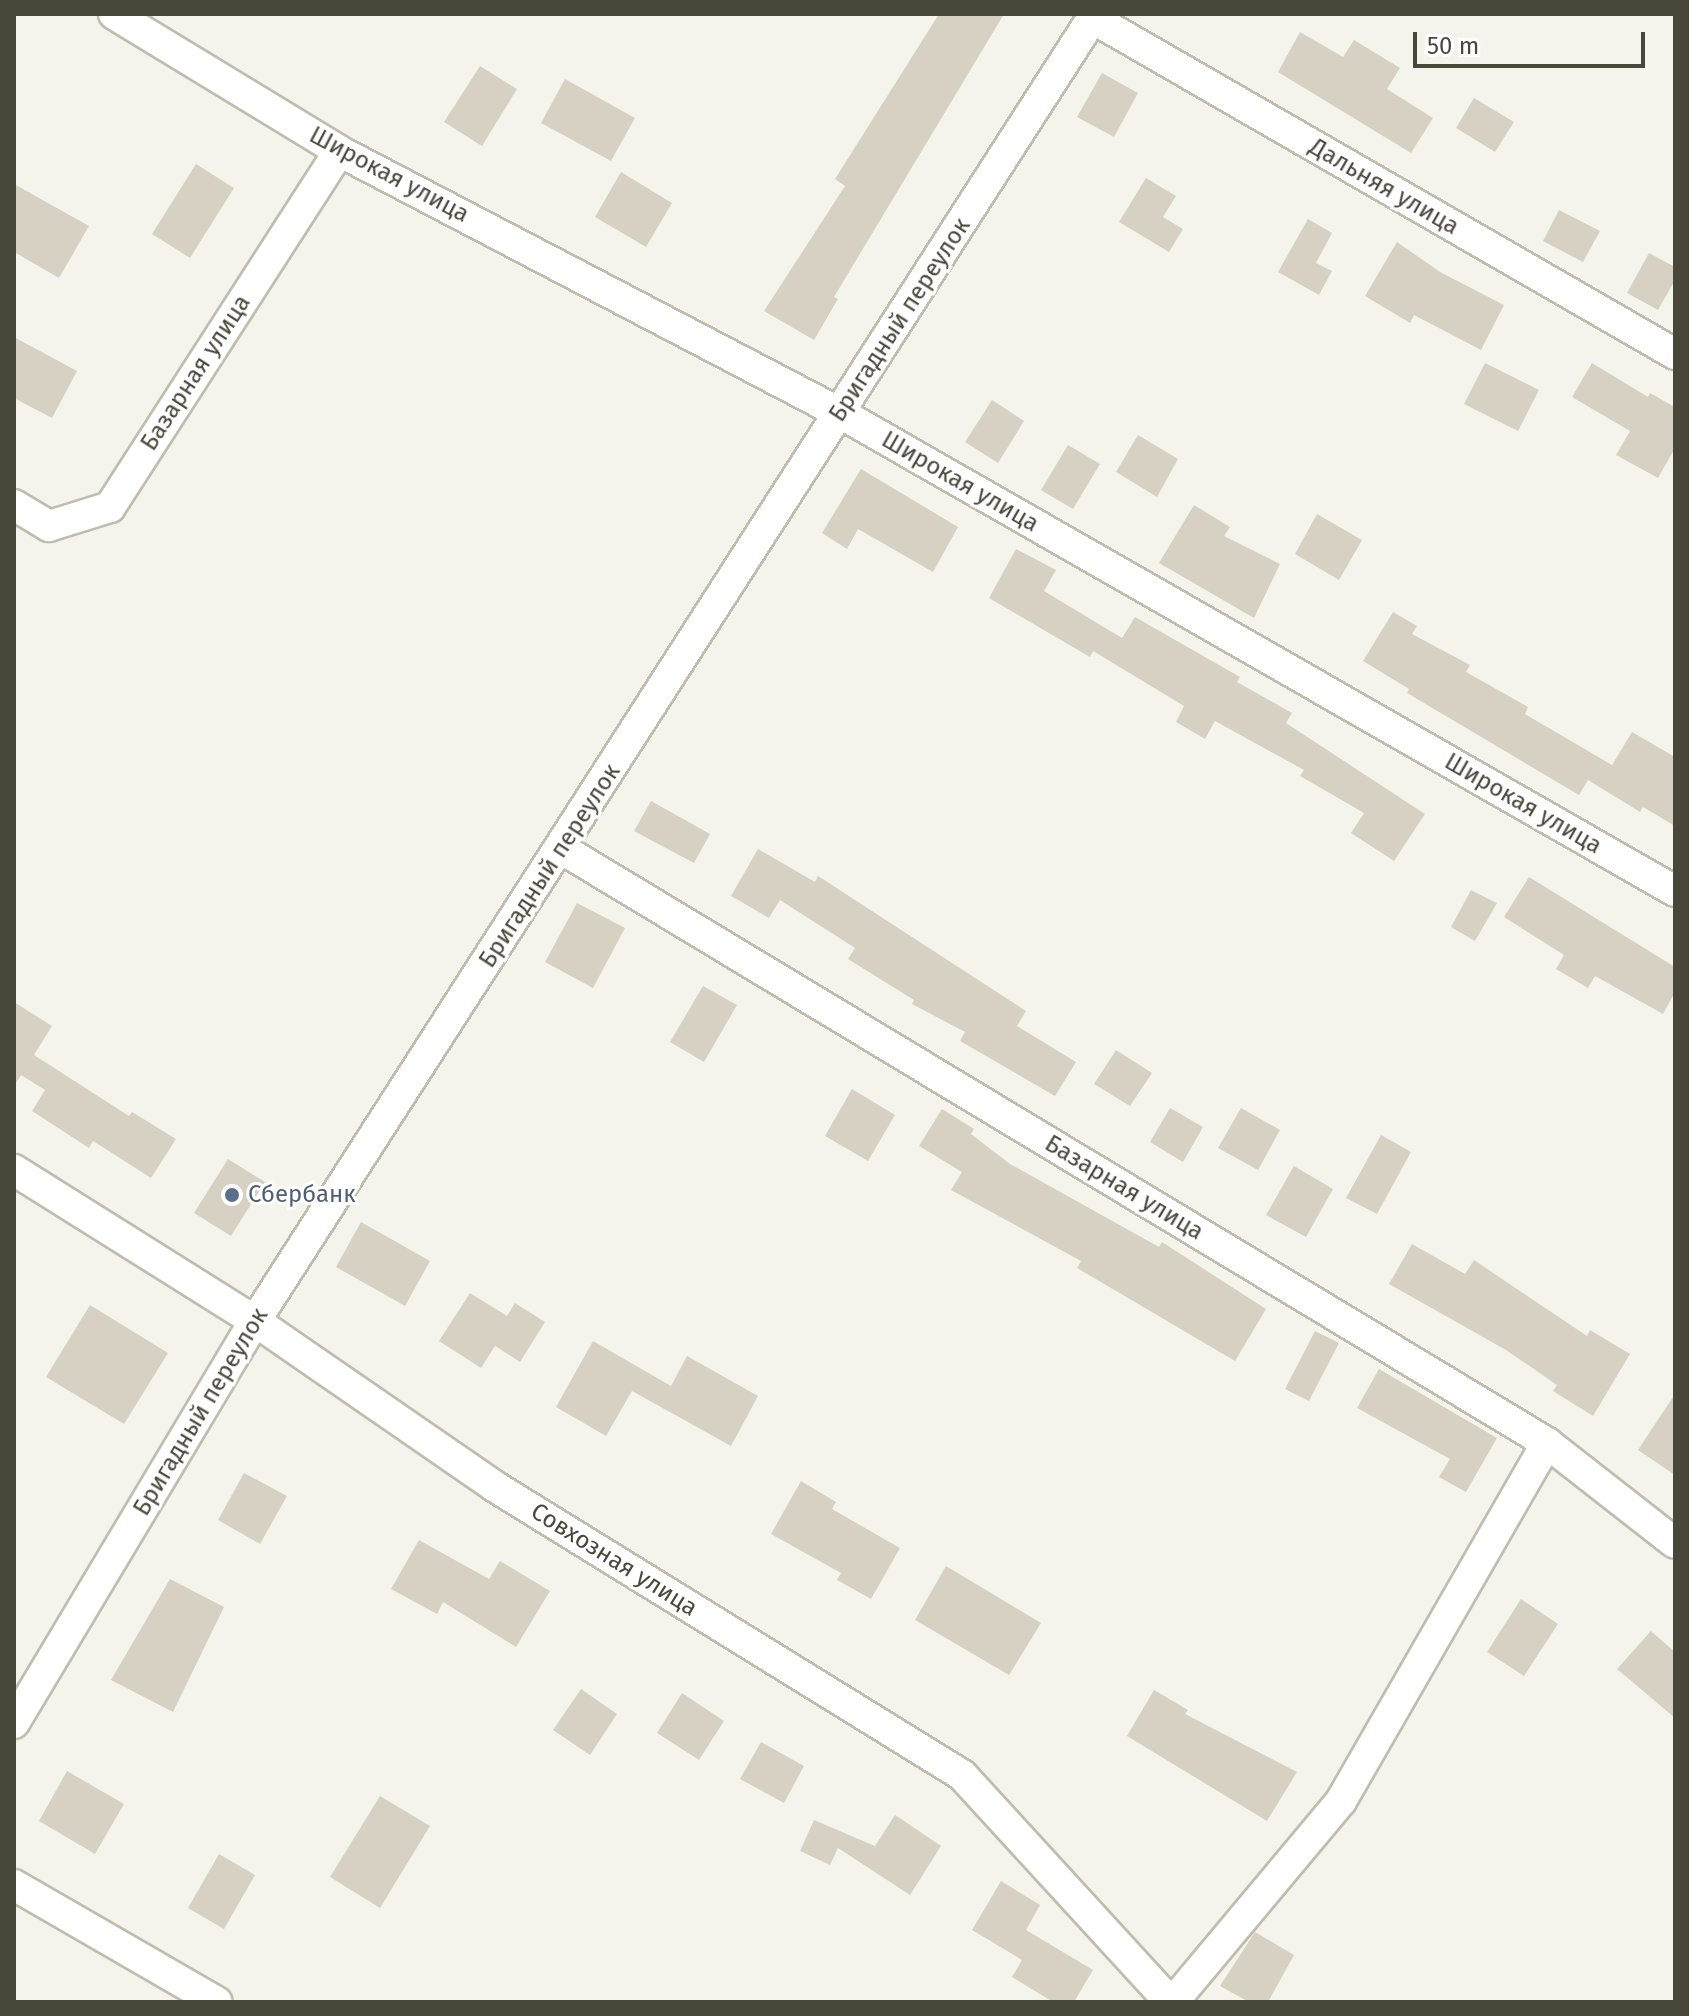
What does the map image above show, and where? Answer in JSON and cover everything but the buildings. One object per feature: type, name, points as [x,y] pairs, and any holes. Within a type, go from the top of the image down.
[{"type":"street","name":"Широкая улица","points":[[114,14],[339,151],[840,413],[1675,891]]},
{"type":"street","name":"Дальняя улица","points":[[1094,17],[1675,354]]},
{"type":"street","name":"Бригадный переулок","points":[[14,1723],[255,1321],[562,849],[1094,17]]},
{"type":"street","name":"Базарная улица","points":[[14,505],[49,526],[110,507],[339,151]]},
{"type":"street","name":"Базарная улица","points":[[562,849],[1547,1443],[1675,1543]]},
{"type":"street","name":"Совхозная улица","points":[[14,1170],[255,1321],[494,1486],[962,1775],[1171,2002]]},
{"type":"street","points":[[1171,2002],[1341,1801],[1547,1443]]},
{"type":"street","points":[[14,1885],[217,2002]]},
{"type":"place","name":"Сбербанк","points":[[232,1195]]}]
